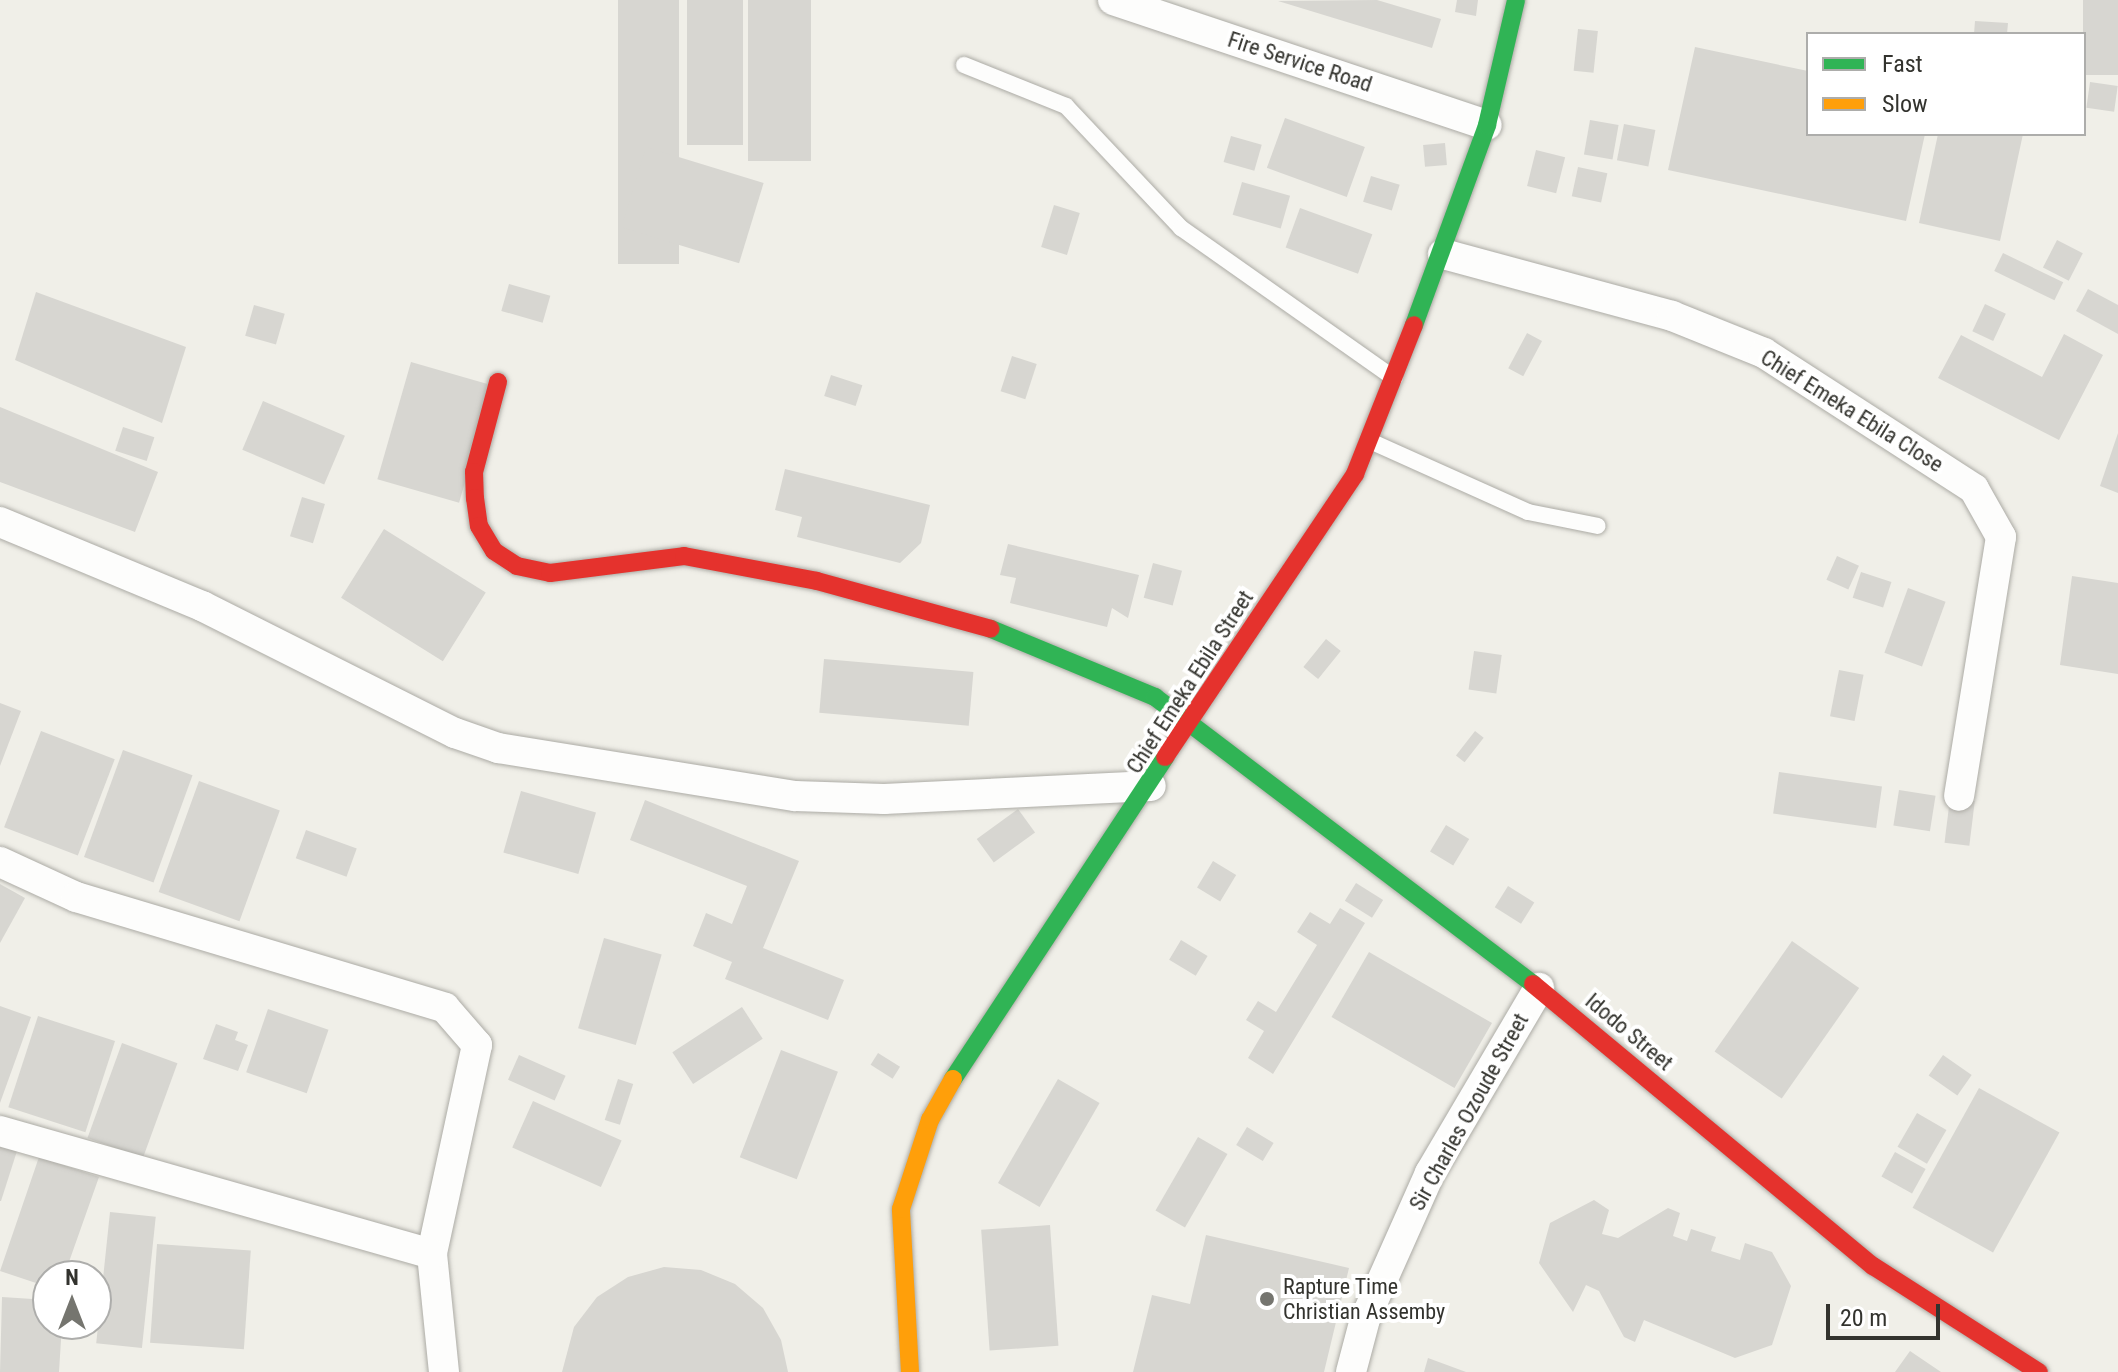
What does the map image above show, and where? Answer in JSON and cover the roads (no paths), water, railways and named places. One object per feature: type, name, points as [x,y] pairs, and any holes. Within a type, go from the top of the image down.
[{"type":"street","name":"Fire Service Road","points":[[1113,0],[1487,125]]},
{"type":"street","name":"Chief Emeka Ebila Street","points":[[910,1372],[901,1209],[930,1120],[969,1050],[1151,786],[1355,474],[1443,254],[1487,125],[1516,0]]},
{"type":"street","name":"Chief Emeka Ebila Close","points":[[1443,254],[1672,316],[1764,353],[1974,489],[2001,537],[1959,796]]},
{"type":"street","name":"Idodo Street","points":[[498,382],[474,472],[475,498],[479,526],[494,551],[517,566],[550,573],[684,556],[817,581],[1058,652],[1155,697],[1189,726],[1539,988],[1873,1266],[2039,1372]]},
{"type":"street","points":[[0,522],[202,606],[455,733],[498,748],[795,796],[884,799],[1151,786]]},
{"type":"street","points":[[0,862],[76,897],[445,1008],[477,1045],[432,1254],[444,1372]]},
{"type":"street","name":"Sir Charles Ozoude Street","points":[[1351,1372],[1365,1319],[1430,1173],[1539,988]]},
{"type":"street","points":[[0,1131],[432,1254]]},
{"type":"lane","points":[[964,65],[1066,106],[1181,228],[1394,379]]},
{"type":"lane","points":[[1370,441],[1528,512],[1598,526]]},
{"type":"place","name":"Rapture Time Christian Assemby","points":[[1267,1299]]}]
